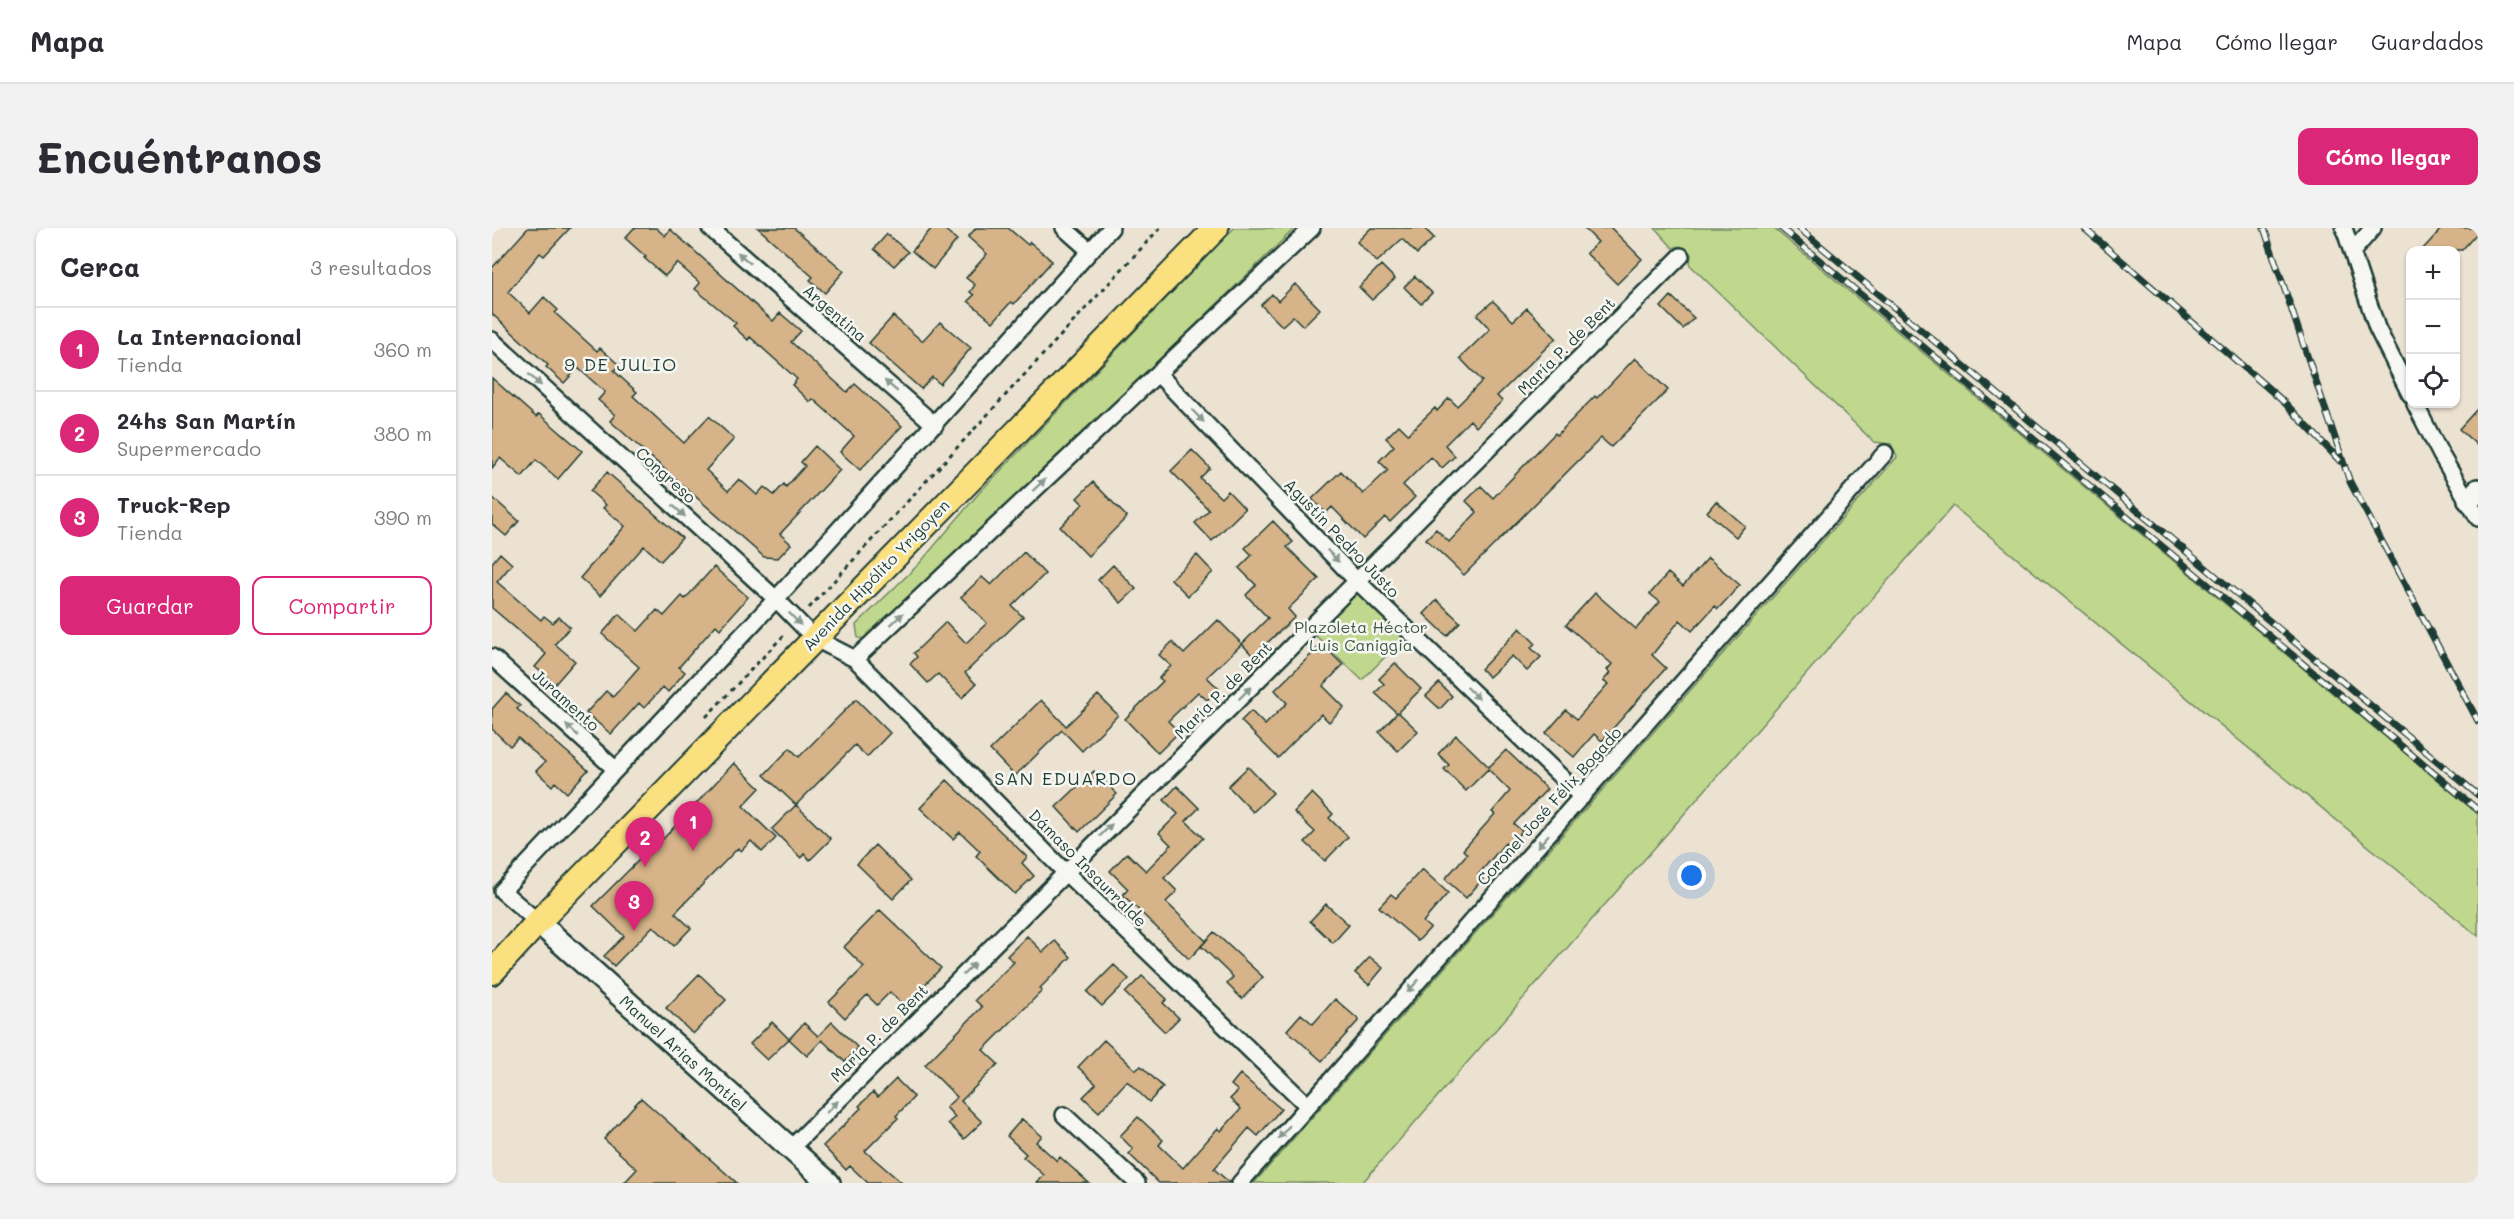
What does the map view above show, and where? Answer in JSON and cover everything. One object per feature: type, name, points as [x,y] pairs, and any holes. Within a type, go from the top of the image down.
[{"type":"main road","name":"Avenida Hipólito Yrigoyen","points":[[492,972],[538,922],[1215,228]]},
{"type":"street","name":"Argentina","points":[[710,228],[935,425]]},
{"type":"street","points":[[1064,228],[1090,251]]},
{"type":"street","points":[[538,922],[501,891],[776,599],[1111,228]]},
{"type":"street","points":[[855,659],[1312,228]]},
{"type":"street","points":[[2344,228],[2377,328],[2406,386]]},
{"type":"street","points":[[2352,252],[2373,228]]},
{"type":"street","name":"María P. de Bent","points":[[790,1149],[1681,256]]},
{"type":"street","name":"Congreso","points":[[492,340],[776,599],[814,638]]},
{"type":"street","name":"Agustín Pedro Justo","points":[[1158,374],[1357,581],[1582,797]]},
{"type":"street","points":[[2417,408],[2441,455],[2475,503]]},
{"type":"street","name":"Coronel José Félix Bogado","points":[[1240,1183],[1885,453]]},
{"type":"street","name":"Dámaso Insaurralde","points":[[814,638],[855,659],[1065,872],[1307,1105]]},
{"type":"street","name":"Juramento","points":[[492,657],[615,769]]},
{"type":"street","name":"Manuel Arias Montiel","points":[[538,922],[829,1183]]},
{"type":"street","points":[[1064,1115],[1137,1183]]},
{"type":"path","points":[[700,724],[1160,228]]},
{"type":"green space","points":[[1234,228],[1295,228],[1057,460],[897,608],[868,639],[858,638],[856,625],[919,564],[979,493]]},
{"type":"green space","points":[[1655,228],[1773,228],[2478,814],[2478,936],[1953,506],[1362,1183],[1254,1183],[1897,457],[1891,444],[1874,442],[1690,265],[1691,254],[1680,246],[1673,248]]},
{"type":"green space","name":"Plazoleta Héctor Luis Caniggia","points":[[1358,591],[1406,636],[1362,680],[1315,635]]},
{"type":"building","points":[[528,228],[570,228],[544,256],[540,253],[508,292],[530,313],[544,297],[558,310],[555,313],[597,351],[600,348],[619,365],[614,371],[637,392],[633,396],[684,443],[709,416],[734,439],[706,470],[728,491],[739,479],[757,495],[764,487],[774,495],[784,484],[786,487],[805,466],[801,462],[815,446],[840,470],[780,534],[791,544],[778,558],[764,557],[610,421],[615,415],[598,400],[605,392],[578,368],[564,383],[546,367],[548,365],[492,314],[492,268]]},
{"type":"building","points":[[634,228],[656,228],[665,236],[670,229],[773,321],[780,313],[801,331],[791,342],[847,392],[855,384],[902,426],[860,470],[840,452],[854,436],[813,399],[810,402],[792,385],[797,379],[750,337],[748,340],[733,326],[736,323],[695,289],[700,283],[677,263],[665,276],[644,258],[646,257],[625,238]]},
{"type":"building","points":[[758,228],[794,228],[844,271],[825,293],[810,280],[813,277]]},
{"type":"building","points":[[932,228],[943,228],[957,240],[933,269],[912,251]]},
{"type":"building","points":[[976,228],[1008,228],[1028,245],[1030,242],[1052,261],[1014,304],[1011,302],[993,322],[968,301],[974,295],[970,292],[975,285],[966,278],[987,254],[968,237]]},
{"type":"building","points":[[1371,228],[1424,228],[1434,238],[1417,254],[1402,239],[1377,262],[1357,242]]},
{"type":"building","points":[[1584,228],[1611,228],[1642,259],[1617,284],[1586,253],[1598,242]]},
{"type":"building","points":[[2442,228],[2478,228],[2478,232],[2462,250],[2460,246],[2426,246]]},
{"type":"building","points":[[887,234],[908,252],[894,266],[874,249]]},
{"type":"building","points":[[1381,265],[1395,279],[1372,300],[1359,287]]},
{"type":"building","points":[[1415,276],[1432,293],[1421,304],[1404,287]]},
{"type":"building","points":[[1295,284],[1320,309],[1303,326],[1293,316],[1282,326],[1261,305],[1272,294],[1278,301]]},
{"type":"building","points":[[1671,296],[1694,318],[1683,329],[1661,307]]},
{"type":"building","points":[[1493,301],[1513,321],[1527,308],[1556,338],[1497,396],[1502,401],[1476,427],[1470,420],[1445,445],[1455,456],[1442,468],[1431,457],[1403,485],[1415,497],[1390,522],[1385,517],[1363,539],[1332,507],[1326,513],[1312,499],[1341,471],[1363,494],[1388,470],[1379,461],[1394,446],[1386,438],[1399,425],[1408,434],[1435,408],[1437,411],[1449,398],[1457,406],[1482,381],[1460,358],[1490,329],[1477,315]]},
{"type":"building","points":[[893,316],[922,341],[940,322],[971,348],[940,384],[932,377],[921,389],[869,343]]},
{"type":"building","points":[[1635,358],[1668,390],[1611,447],[1601,438],[1464,575],[1426,539],[1436,529],[1449,542],[1477,512],[1466,501],[1481,486],[1493,498],[1555,433],[1557,435],[1595,396],[1597,398]]},
{"type":"building","points":[[492,378],[536,417],[539,414],[582,451],[558,479],[536,460],[522,477],[500,458],[492,468]]},
{"type":"building","points":[[2478,408],[2478,446],[2459,429]]},
{"type":"building","points":[[1192,450],[1210,468],[1200,478],[1221,498],[1228,491],[1245,509],[1212,541],[1195,523],[1209,510],[1171,471]]},
{"type":"building","points":[[607,472],[682,538],[661,561],[644,546],[600,596],[580,578],[625,526],[603,508],[606,505],[590,491]]},
{"type":"building","points":[[1093,482],[1127,517],[1088,556],[1060,527],[1083,504],[1077,498]]},
{"type":"building","points":[[492,497],[519,521],[506,536],[492,524]]},
{"type":"building","points":[[1716,501],[1745,526],[1736,537],[1707,512]]},
{"type":"building","points":[[1273,521],[1293,542],[1287,547],[1319,579],[1288,609],[1295,617],[1253,656],[1242,644],[1268,618],[1246,595],[1256,585],[1239,568],[1252,555],[1245,548]]},
{"type":"building","points":[[1024,552],[1045,574],[1012,606],[1023,617],[965,673],[976,684],[962,698],[938,674],[928,683],[910,664],[917,657],[914,653],[946,622],[966,643],[987,623],[961,597],[982,577],[991,585]]},
{"type":"building","points":[[500,553],[512,564],[497,582],[541,620],[544,616],[553,623],[559,617],[570,627],[555,644],[575,661],[555,684],[535,667],[546,654],[492,608],[492,563]]},
{"type":"building","points":[[1197,555],[1213,572],[1188,596],[1171,579]]},
{"type":"building","points":[[1708,558],[1740,585],[1718,609],[1715,606],[1692,631],[1680,620],[1652,655],[1666,668],[1602,741],[1594,734],[1574,757],[1546,733],[1566,710],[1577,719],[1608,684],[1603,681],[1610,673],[1607,670],[1612,664],[1566,625],[1595,593],[1636,629],[1660,602],[1650,594],[1668,573],[1683,586]]},
{"type":"building","points":[[1113,565],[1136,589],[1121,603],[1098,580]]},
{"type":"building","points":[[714,567],[748,597],[720,629],[716,625],[679,667],[685,672],[668,692],[663,687],[644,708],[639,703],[611,734],[586,713],[606,691],[613,697],[639,667],[602,634],[619,614],[638,631],[657,610],[664,616],[682,596],[685,599]]},
{"type":"building","points":[[1437,600],[1460,622],[1447,636],[1424,614]]},
{"type":"building","points":[[1218,620],[1242,644],[1207,677],[1219,689],[1207,700],[1198,692],[1168,721],[1179,732],[1158,753],[1125,719],[1163,681],[1159,678],[1171,666],[1159,655],[1172,642],[1184,654]]},
{"type":"building","points":[[1520,628],[1535,643],[1531,648],[1541,657],[1527,671],[1512,656],[1489,677],[1481,669]]},
{"type":"building","points":[[1322,644],[1343,665],[1323,686],[1344,707],[1329,722],[1321,714],[1278,758],[1241,721],[1251,711],[1265,725],[1287,703],[1275,690]]},
{"type":"building","points":[[1395,663],[1421,689],[1398,712],[1418,731],[1398,751],[1379,732],[1397,713],[1375,693],[1384,684],[1379,679]]},
{"type":"building","points":[[1439,683],[1452,696],[1440,709],[1426,696]]},
{"type":"building","points":[[506,693],[520,706],[517,709],[588,770],[567,793],[555,782],[552,786],[536,771],[545,762],[518,738],[510,746],[492,729],[492,709]]},
{"type":"building","points":[[1098,695],[1118,715],[1082,751],[1062,730],[1015,776],[990,750],[1041,700],[1066,726]]},
{"type":"building","points":[[856,699],[890,733],[867,757],[855,745],[796,805],[764,775],[790,748],[799,757]]},
{"type":"building","points":[[1456,735],[1489,767],[1506,750],[1547,789],[1514,824],[1522,831],[1508,846],[1505,843],[1478,875],[1483,879],[1466,898],[1445,879],[1467,854],[1463,850],[1495,814],[1492,812],[1510,791],[1488,769],[1466,791],[1444,769],[1449,765],[1438,754]]},
{"type":"building","points":[[734,763],[760,788],[743,806],[776,838],[762,852],[751,841],[741,851],[738,848],[675,913],[691,928],[674,946],[653,926],[614,966],[604,956],[624,936],[593,906],[647,852],[649,854]]},
{"type":"building","points":[[1248,767],[1273,793],[1253,812],[1228,786]]},
{"type":"building","points":[[1094,771],[1117,794],[1079,832],[1056,807]]},
{"type":"building","points":[[947,780],[1027,857],[1022,863],[1034,876],[1015,894],[976,856],[980,851],[960,832],[953,839],[920,808]]},
{"type":"building","points":[[1177,786],[1199,808],[1186,821],[1203,838],[1164,878],[1177,891],[1166,902],[1206,941],[1189,959],[1123,895],[1128,889],[1110,871],[1127,853],[1146,871],[1171,845],[1159,833],[1178,814],[1164,800]]},
{"type":"building","points":[[1312,793],[1333,814],[1329,818],[1348,837],[1325,861],[1305,842],[1315,832],[1294,812]]},
{"type":"building","points":[[796,805],[831,839],[810,860],[804,854],[801,858],[772,829]]},
{"type":"building","points":[[875,845],[911,880],[893,899],[857,864]]},
{"type":"building","points":[[1422,869],[1448,893],[1423,922],[1430,928],[1418,941],[1379,907],[1391,894],[1396,898]]},
{"type":"building","points":[[1326,904],[1349,925],[1333,943],[1310,921]]},
{"type":"building","points":[[880,910],[941,968],[904,1006],[890,992],[877,1005],[867,995],[845,1018],[829,1002],[864,967],[844,947]]},
{"type":"building","points":[[1214,932],[1263,977],[1242,999],[1227,984],[1233,977],[1201,946]]},
{"type":"building","points":[[1027,936],[1043,952],[1055,941],[1071,957],[1040,988],[1042,991],[983,1050],[998,1064],[961,1101],[982,1122],[964,1139],[948,1123],[955,1117],[946,1107],[957,1097],[925,1065],[982,1007],[975,1000],[1014,962],[1007,956]]},
{"type":"building","points":[[1370,957],[1383,968],[1369,985],[1355,973]]},
{"type":"building","points":[[1114,965],[1129,979],[1102,1006],[1087,992]]},
{"type":"building","points":[[699,974],[726,1000],[693,1034],[666,1008]]},
{"type":"building","points":[[1142,976],[1167,999],[1163,1003],[1179,1018],[1165,1032],[1125,993]]},
{"type":"building","points":[[1335,999],[1359,1020],[1322,1061],[1287,1030],[1301,1014],[1313,1024]]},
{"type":"building","points":[[772,1022],[789,1039],[767,1060],[750,1044]]},
{"type":"building","points":[[832,1022],[858,1048],[845,1062],[822,1040],[807,1056],[789,1039],[804,1023],[818,1036]]},
{"type":"building","points":[[1104,1040],[1136,1070],[1141,1066],[1163,1087],[1149,1102],[1127,1081],[1099,1112],[1083,1097],[1096,1084],[1078,1067]]},
{"type":"building","points":[[1240,1074],[1281,1109],[1258,1136],[1249,1128],[1214,1169],[1230,1183],[1159,1183],[1129,1154],[1133,1149],[1120,1136],[1138,1117],[1163,1140],[1159,1145],[1183,1168],[1218,1128],[1221,1131],[1241,1109],[1230,1099],[1238,1091],[1231,1085]]},
{"type":"building","points":[[896,1079],[914,1097],[896,1116],[898,1118],[865,1151],[902,1183],[868,1183],[850,1166],[846,1170],[823,1146],[861,1108],[859,1106],[873,1092],[878,1097]]},
{"type":"building","points":[[641,1098],[737,1183],[624,1183],[637,1169],[604,1139]]},
{"type":"building","points":[[1022,1119],[1042,1136],[1036,1142],[1057,1161],[1060,1157],[1089,1183],[1037,1183],[1044,1175],[1023,1157],[1026,1154],[1007,1136]]},
{"type":"railway","points":[[1781,228],[2478,810]]},
{"type":"railway","points":[[1799,228],[2478,795]]},
{"type":"railway","points":[[2084,228],[2284,402],[2340,461]]},
{"type":"railway","points":[[2264,228],[2350,482],[2478,721]]},
{"type":"place","name":"La Internacional","points":[[693,851]]},
{"type":"place","name":"24hs San Martín","points":[[645,867]]},
{"type":"place","name":"Truck-Rep","points":[[634,931]]},
{"type":"district","name":"9 DE JULIO","points":[[621,365]]},
{"type":"district","name":"SAN EDUARDO","points":[[1066,779]]}]
